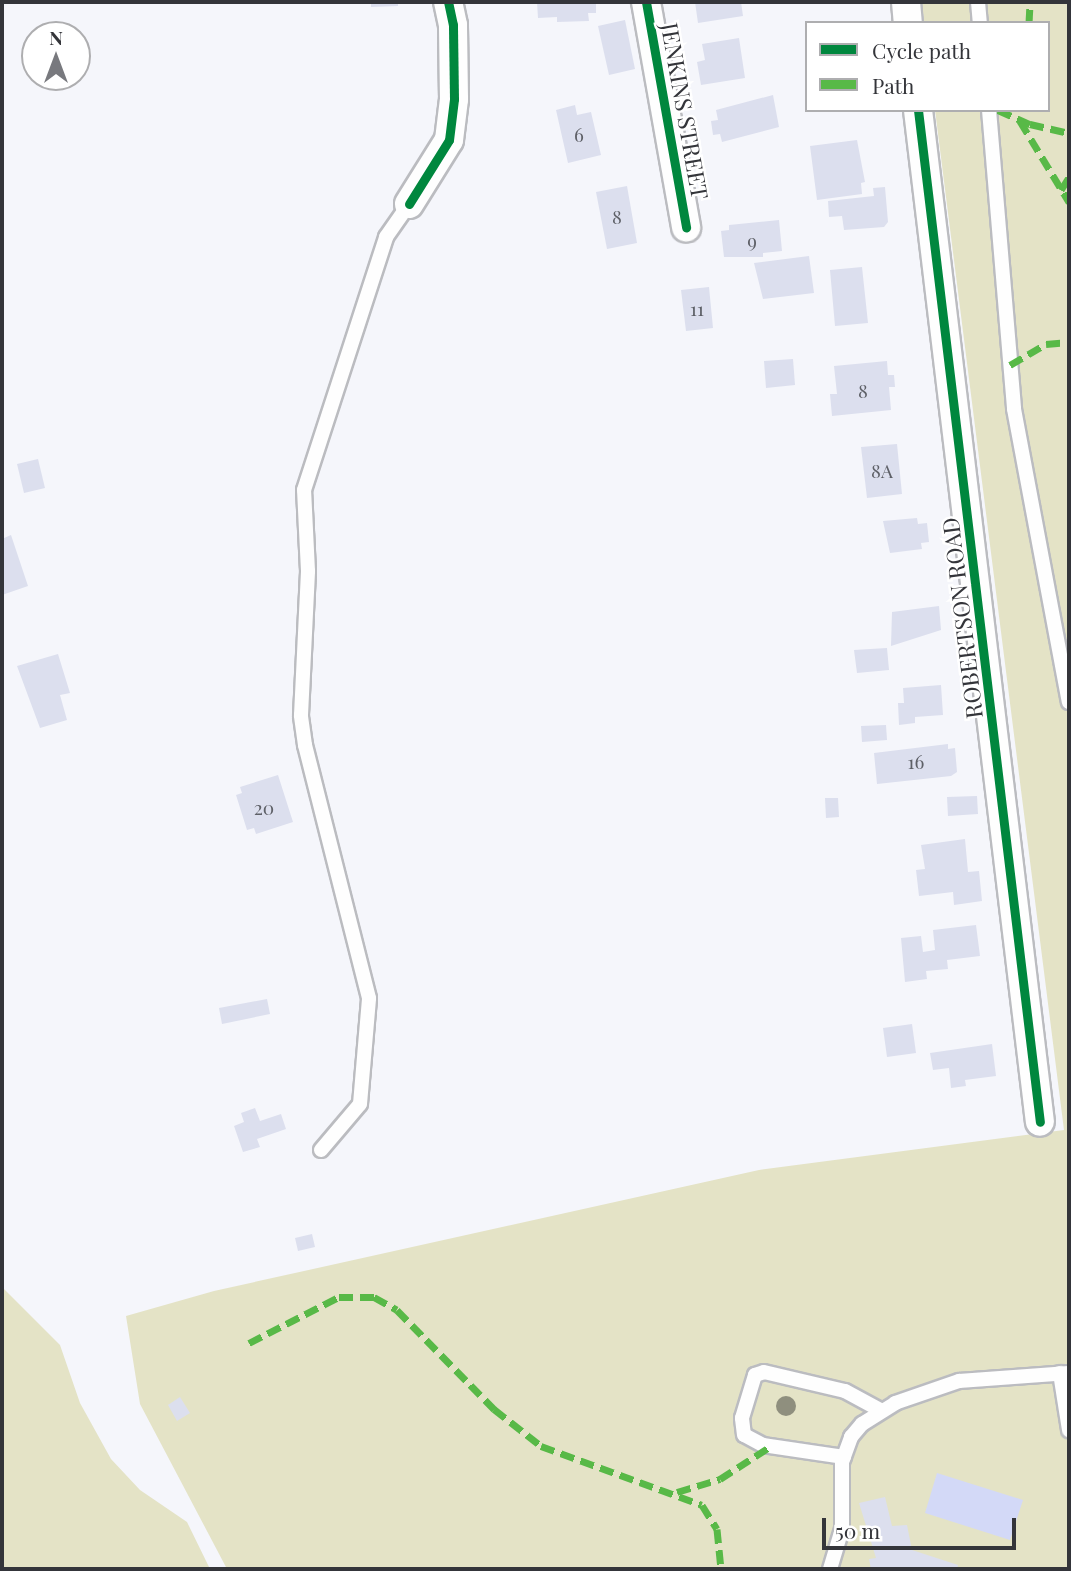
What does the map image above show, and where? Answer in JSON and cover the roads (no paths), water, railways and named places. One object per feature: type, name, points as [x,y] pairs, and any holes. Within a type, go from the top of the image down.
[{"type":"street","points":[[409,204],[449,140],[454,99],[453,25],[448,2]]},
{"type":"street","name":"JENKINS STREET","points":[[646,2],[686,227]]},
{"type":"street","points":[[906,2],[908,21]]},
{"type":"street","name":"ROBERTSON ROAD","points":[[918,112],[1040,1122]]},
{"type":"lane","points":[[978,2],[980,21]]},
{"type":"lane","points":[[989,112],[1014,409],[1069,702]]},
{"type":"lane","points":[[321,1150],[360,1104],[369,998],[304,745],[301,715],[308,571],[304,490],[386,237],[409,204]]},
{"type":"lane","points":[[844,1457],[763,1445],[744,1435],[742,1418],[755,1376],[764,1372],[845,1391],[882,1411]]},
{"type":"lane","points":[[830,1569],[842,1529],[839,1476],[844,1457],[862,1424],[882,1411],[959,1381],[1064,1373],[1069,1430]]},
{"type":"water","points":[[937,1473],[1023,1500],[1010,1540],[925,1513]]}]
